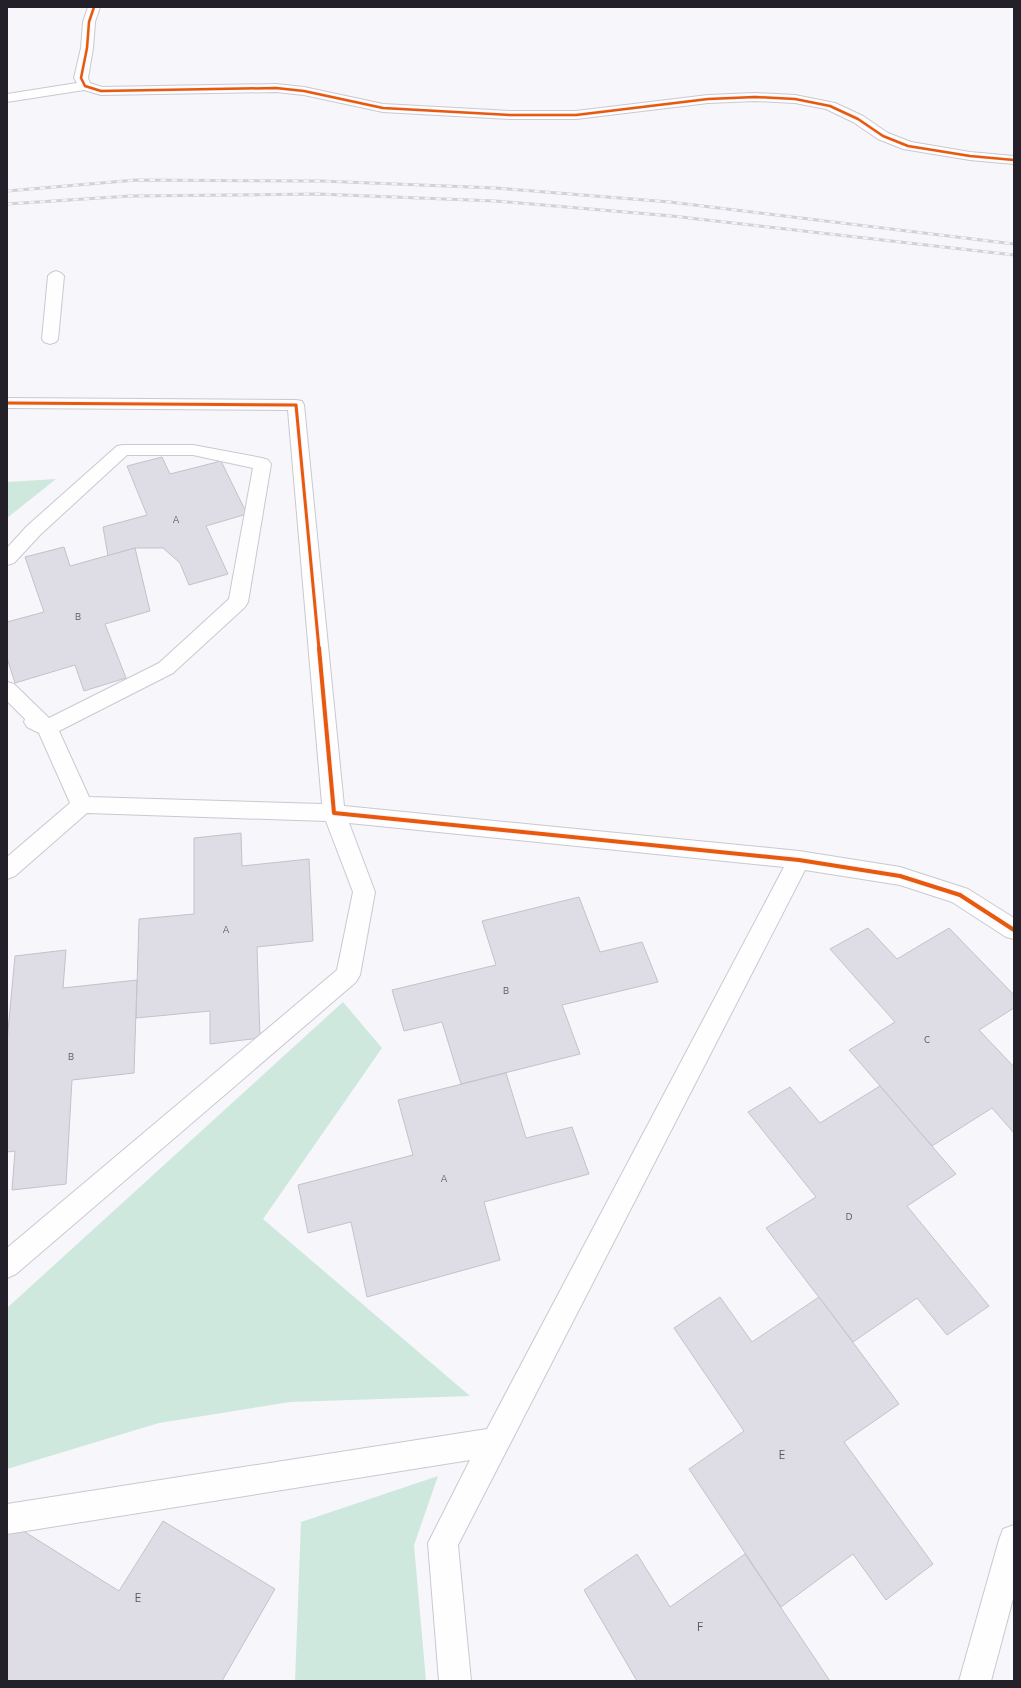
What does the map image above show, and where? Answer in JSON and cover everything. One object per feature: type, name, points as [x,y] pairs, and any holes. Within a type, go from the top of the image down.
[{"type":"street","points":[[85,86],[81,78],[87,48],[89,22],[94,7]]},
{"type":"street","points":[[7,98],[85,86],[101,91],[115,92],[276,88],[304,91],[383,108],[510,115],[576,115],[708,100],[756,97],[796,99],[830,106],[858,119],[884,136],[908,146],[970,156],[1014,160]]},
{"type":"street","points":[[50,339],[56,276]]},
{"type":"street","points":[[7,403],[296,405],[334,813],[364,892],[348,974],[7,1265]]},
{"type":"street","points":[[7,559],[34,530],[123,450],[193,450],[262,464],[238,602],[166,668],[47,728]]},
{"type":"street","points":[[7,689],[47,728],[82,805]]},
{"type":"street","points":[[7,710],[47,728]]},
{"type":"street","points":[[7,870],[82,805],[334,813],[799,860],[900,876],[960,895],[1014,930]]},
{"type":"street","points":[[455,1681],[443,1543],[799,860]]},
{"type":"street","points":[[7,1519],[496,1442]]},
{"type":"street","points":[[975,1681],[1014,1540]]},
{"type":"green space","points":[[56,479],[7,518],[7,482]]},
{"type":"green space","points":[[343,1002],[382,1048],[263,1219],[470,1396],[290,1402],[159,1423],[7,1469],[7,1308]]},
{"type":"green space","points":[[438,1476],[414,1545],[426,1681],[295,1681],[301,1522]]},
{"type":"building","points":[[162,457],[170,474],[221,461],[247,514],[206,526],[228,574],[189,585],[180,563],[163,548],[135,548],[108,556],[103,527],[147,515],[127,466]]},
{"type":"building","points":[[64,547],[70,566],[135,548],[150,611],[105,624],[126,678],[84,691],[75,665],[15,683],[7,658],[7,622],[44,612],[25,557]]},
{"type":"building","points":[[241,833],[242,866],[309,859],[313,941],[257,947],[260,1038],[210,1044],[210,1011],[136,1018],[139,919],[194,914],[194,838]]},
{"type":"building","points":[[579,897],[600,952],[642,942],[658,982],[562,1005],[580,1054],[461,1084],[442,1022],[404,1031],[392,990],[496,965],[482,921]]},
{"type":"building","points":[[868,928],[897,959],[949,928],[1014,995],[1014,1008],[979,1030],[1014,1067],[1014,1133],[992,1108],[932,1146],[849,1050],[895,1022],[830,949]]},
{"type":"building","points":[[66,950],[63,988],[137,980],[134,1073],[72,1080],[66,1184],[12,1190],[15,1151],[7,1152],[7,1041],[15,956]]},
{"type":"building","points":[[506,1073],[526,1138],[572,1127],[589,1174],[484,1202],[500,1260],[367,1297],[351,1222],[308,1233],[298,1185],[413,1155],[398,1100]]},
{"type":"building","points":[[880,1086],[956,1174],[907,1206],[989,1306],[947,1335],[917,1298],[853,1342],[766,1228],[816,1197],[748,1112],[790,1087],[820,1123]]},
{"type":"building","points":[[720,1297],[752,1342],[819,1297],[899,1404],[844,1442],[933,1564],[886,1600],[853,1554],[781,1607],[689,1469],[744,1431],[674,1328]]},
{"type":"building","points":[[163,1521],[275,1589],[222,1681],[7,1681],[7,1525],[9,1522],[119,1591]]},
{"type":"building","points":[[637,1554],[670,1607],[745,1554],[830,1681],[637,1681],[584,1590]]},
{"type":"railway","points":[[7,191],[136,180],[321,181],[496,188],[670,202],[1014,244]]},
{"type":"railway","points":[[7,204],[130,196],[318,194],[495,201],[672,216],[1014,255]]},
{"type":"cycle path","points":[[94,7],[89,22],[87,48],[81,78],[85,86],[101,91],[276,88],[304,91],[383,108],[510,115],[576,115],[708,99],[755,97],[795,99],[830,106],[858,119],[883,136],[908,146],[970,156],[1014,160]]},
{"type":"cycle path","points":[[7,403],[296,405],[334,813],[799,860],[900,876],[960,895],[1014,930]]}]
